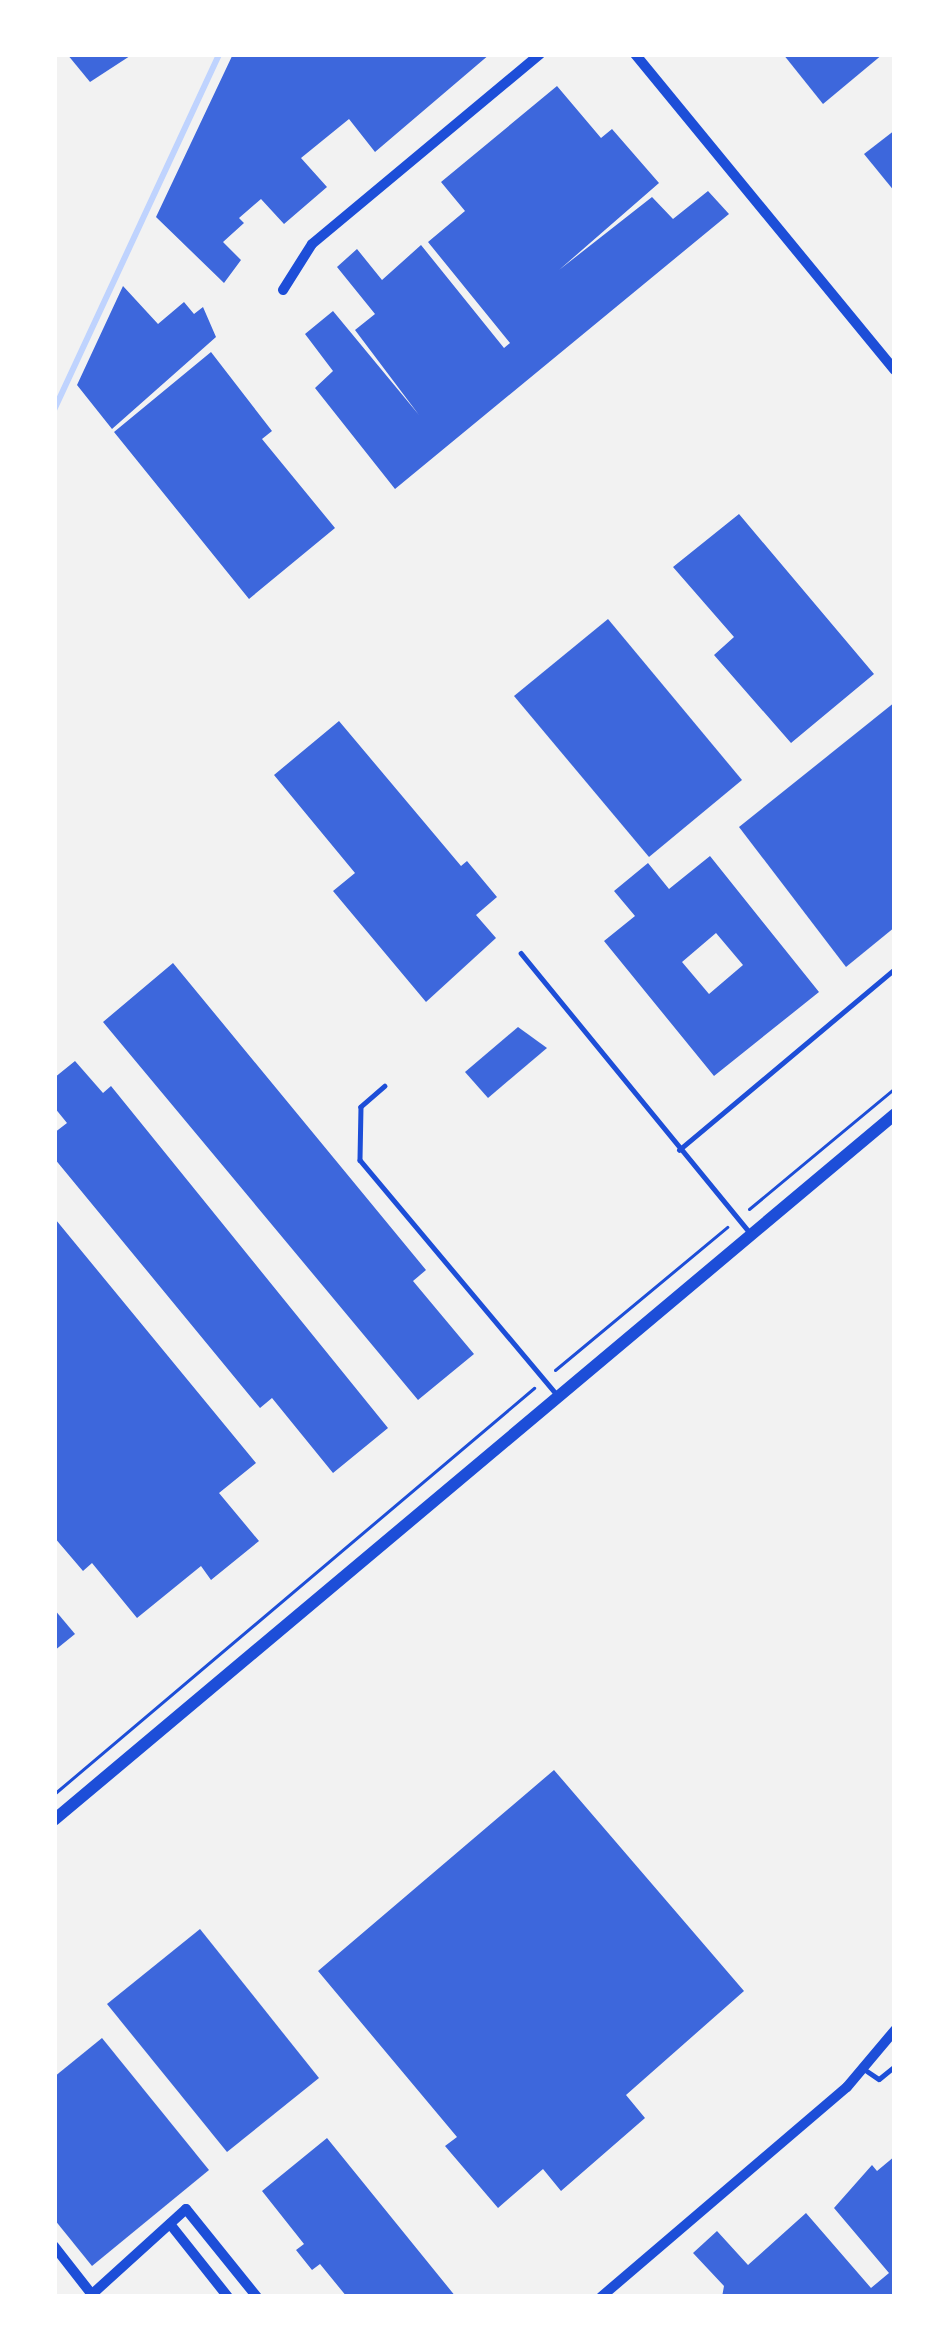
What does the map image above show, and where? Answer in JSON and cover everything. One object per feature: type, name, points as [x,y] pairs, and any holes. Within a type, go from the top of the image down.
[{"type":"street","points":[[284,290],[312,244],[540,54]]},
{"type":"street","points":[[635,54],[895,370]]},
{"type":"street","points":[[54,1820],[895,1114]]},
{"type":"street","points":[[601,2297],[847,2086],[895,2030]]},
{"type":"street","points":[[54,2246],[89,2294],[186,2210],[257,2297]]},
{"type":"street","points":[[170,2224],[228,2297]]},
{"type":"lane","points":[[520,953],[751,1233]]},
{"type":"lane","points":[[679,1150],[895,969]]},
{"type":"lane","points":[[385,1086],[361,1107],[360,1160],[556,1395]]},
{"type":"lane","points":[[860,2066],[878,2079],[895,2066]]},
{"type":"path","points":[[54,1794],[895,1088]]},
{"type":"building","points":[[67,54],[133,54],[90,82]]},
{"type":"building","points":[[233,54],[490,54],[375,152],[349,119],[301,158],[327,187],[284,224],[261,199],[239,218],[244,223],[223,242],[241,260],[224,283],[156,217]]},
{"type":"building","points":[[783,54],[883,54],[823,104]]},
{"type":"building","points":[[557,86],[601,138],[612,129],[659,183],[559,270],[652,197],[673,219],[708,191],[729,214],[395,489],[315,388],[333,371],[305,334],[333,311],[419,415],[355,330],[375,314],[337,267],[357,249],[382,280],[421,245],[504,348],[510,343],[428,242],[465,211],[441,182]]},
{"type":"building","points":[[895,130],[895,192],[864,154]]},
{"type":"building","points":[[123,286],[158,324],[184,302],[194,314],[203,307],[216,337],[112,429],[77,385]]},
{"type":"building","points":[[211,352],[272,431],[262,439],[335,528],[249,599],[114,432]]},
{"type":"building","points":[[739,514],[874,674],[791,743],[714,655],[734,637],[673,567]]},
{"type":"building","points":[[608,619],[742,780],[649,857],[514,696]]},
{"type":"building","points":[[895,702],[895,927],[846,967],[739,827]]},
{"type":"building","points":[[339,721],[461,866],[467,861],[497,897],[476,915],[496,938],[426,1002],[333,891],[355,873],[274,775]]},
{"type":"building","points":[[710,856],[819,992],[714,1076],[604,941],[635,916],[614,891],[648,863],[669,889]],"holes":[[[716,933],[743,965],[709,994],[682,962]]]},
{"type":"building","points":[[173,963],[426,1270],[413,1281],[474,1354],[418,1400],[103,1022]]},
{"type":"building","points":[[518,1027],[547,1048],[488,1098],[465,1072]]},
{"type":"building","points":[[75,1061],[103,1093],[111,1086],[388,1428],[333,1473],[272,1398],[260,1408],[54,1158],[54,1133],[67,1123],[54,1107],[54,1078]]},
{"type":"building","points":[[56,1220],[256,1463],[219,1493],[259,1541],[211,1580],[201,1566],[137,1618],[92,1563],[83,1571],[54,1537]]},
{"type":"building","points":[[54,1609],[75,1634],[54,1651]]},
{"type":"building","points":[[554,1770],[744,1991],[626,2095],[645,2118],[561,2191],[543,2169],[498,2208],[445,2146],[457,2137],[318,1971]]},
{"type":"building","points":[[200,1929],[319,2078],[227,2152],[107,2004]]},
{"type":"building","points":[[102,2038],[209,2170],[92,2266],[54,2219],[54,2077]]},
{"type":"building","points":[[327,2138],[456,2297],[347,2297],[320,2264],[312,2270],[296,2250],[304,2244],[262,2191]]},
{"type":"building","points":[[895,2156],[895,2297],[722,2297],[724,2286],[693,2253],[717,2231],[748,2265],[806,2213],[871,2288],[889,2273],[834,2208],[872,2165],[877,2171]]},
{"type":"waterway","points":[[54,410],[219,54]]}]
